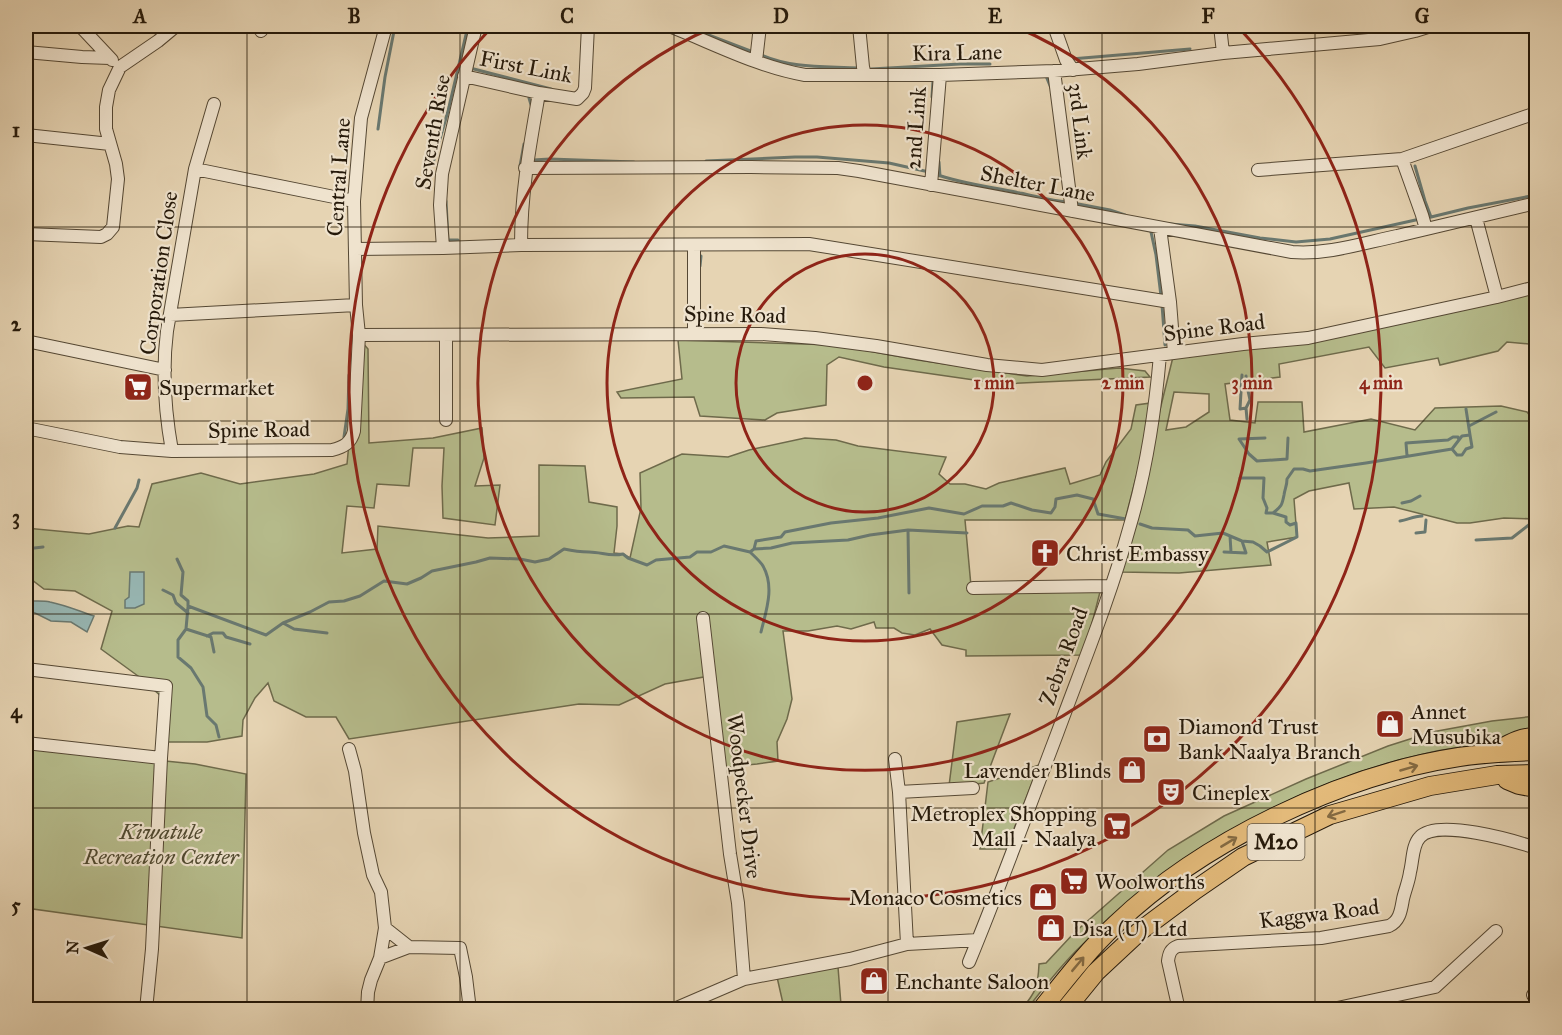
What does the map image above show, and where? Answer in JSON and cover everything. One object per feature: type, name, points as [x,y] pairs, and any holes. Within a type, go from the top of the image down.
[{"type":"highway","points":[[1494,754],[1513,741],[1536,737]]},
{"type":"highway","name":"M20","points":[[1041,1010],[1082,959],[1117,923],[1161,885],[1237,837],[1276,816],[1313,799],[1416,766],[1460,756],[1536,751]]},
{"type":"highway","name":"M20","points":[[1065,1010],[1096,972],[1140,931],[1244,857],[1330,815],[1430,786],[1497,776],[1536,774]]},
{"type":"highway","points":[[1497,776],[1519,785],[1536,788]]},
{"type":"street","points":[[80,26],[120,67]]},
{"type":"street","points":[[26,234],[101,237],[107,234],[114,220],[118,179],[106,129],[109,90],[120,67],[176,26]]},
{"type":"street","name":"Central Lane","points":[[359,335],[356,305],[354,201],[361,118],[386,26]]},
{"type":"street","name":"Seventh Rise","points":[[442,248],[440,215],[442,174],[476,26]]},
{"type":"street","name":"First Link","points":[[464,76],[538,93],[577,99],[585,88],[588,26]]},
{"type":"street","name":"Kira Lane","points":[[669,26],[757,56],[789,72],[805,75],[864,71],[940,75],[1073,70],[1223,53],[1380,39],[1431,26]]},
{"type":"street","points":[[757,56],[760,26]]},
{"type":"street","points":[[859,26],[864,71]]},
{"type":"street","points":[[1054,26],[1066,60],[1073,70]]},
{"type":"street","points":[[1220,26],[1223,53]]},
{"type":"street","points":[[26,52],[110,58]]},
{"type":"street","name":"3rd Link","points":[[1054,71],[1072,211]]},
{"type":"street","name":"2nd Link","points":[[932,177],[940,75]]},
{"type":"street","points":[[520,245],[525,168],[538,93]]},
{"type":"street","name":"Corporation Close","points":[[172,451],[166,408],[165,345],[195,169],[214,104]]},
{"type":"street","points":[[1258,170],[1402,159],[1536,113]]},
{"type":"street","points":[[26,135],[110,144]]},
{"type":"street","points":[[1402,159],[1424,222]]},
{"type":"street","name":"Shelter Lane","points":[[525,168],[838,168],[932,177],[1072,211],[1305,254],[1327,251],[1424,222],[1476,218],[1536,203]]},
{"type":"street","points":[[195,169],[354,201]]},
{"type":"street","points":[[1476,218],[1497,297]]},
{"type":"street","points":[[1160,228],[1164,301],[1174,353]]},
{"type":"street","points":[[355,249],[520,245],[809,244],[1164,301]]},
{"type":"street","points":[[694,245],[694,333]]},
{"type":"street","name":"Spine Road","points":[[26,428],[120,447],[172,451],[332,450],[344,447],[354,430],[359,335],[761,334],[815,338],[987,365],[1042,370],[1308,338],[1536,287]]},
{"type":"street","points":[[170,315],[356,305]]},
{"type":"street","points":[[446,335],[446,420]]},
{"type":"street","points":[[26,340],[165,370]]},
{"type":"street","name":"Zebra Road","points":[[969,962],[1079,674],[1129,529],[1156,404],[1160,355]]},
{"type":"street","points":[[973,588],[1110,586]]},
{"type":"street","name":"Woodpecker Drive","points":[[703,618],[730,854],[738,903],[744,980]]},
{"type":"street","points":[[26,669],[166,686],[152,949],[146,1010]]},
{"type":"street","points":[[26,743],[161,758]]},
{"type":"street","points":[[349,749],[373,875],[381,892],[385,928],[380,958],[368,992],[368,1010]]},
{"type":"street","points":[[895,759],[899,792],[907,944]]},
{"type":"street","points":[[899,792],[974,788]]},
{"type":"street","name":"Kaggwa Road","points":[[1179,1010],[1168,961],[1173,947],[1321,938],[1395,923],[1400,915],[1415,846],[1419,837],[1426,832],[1448,830],[1474,832],[1536,848]]},
{"type":"street","points":[[385,928],[409,947]]},
{"type":"street","points":[[1328,1010],[1434,987],[1496,931]]},
{"type":"street","points":[[672,1010],[744,980],[907,944],[978,940]]},
{"type":"street","points":[[380,958],[409,947],[460,948],[470,1010]]},
{"type":"green space","points":[[1536,294],[1536,339],[1529,344],[1507,342],[1498,351],[1440,365],[1438,358],[1385,368],[1369,347],[1279,364],[1280,377],[1225,384],[1230,420],[1255,423],[1258,402],[1302,402],[1304,432],[1371,419],[1415,430],[1435,408],[1501,406],[1527,412],[1536,423],[1536,519],[1504,518],[1457,523],[1394,507],[1354,509],[1349,483],[1309,491],[1294,499],[1297,537],[1267,542],[1271,565],[1179,573],[1120,572],[1173,357],[1501,298]],"holes":[[[1174,392],[1209,394],[1209,412],[1186,427],[1166,430]]]},
{"type":"green space","points":[[355,334],[368,349],[369,443],[433,438],[482,428],[484,458],[475,486],[500,485],[495,525],[443,518],[444,448],[413,448],[409,486],[377,484],[374,508],[347,506],[342,553],[377,549],[378,526],[488,538],[539,536],[539,465],[585,466],[589,502],[617,507],[614,553],[630,558],[641,508],[640,473],[682,454],[728,457],[805,438],[836,440],[858,446],[946,457],[939,474],[950,484],[965,484],[986,489],[999,483],[1065,468],[1070,484],[1100,475],[1106,462],[1131,429],[1136,405],[1151,403],[1139,466],[1125,520],[965,520],[971,586],[968,590],[1101,588],[1084,655],[966,656],[966,650],[942,645],[930,629],[915,635],[902,633],[894,628],[876,628],[874,622],[851,629],[837,626],[808,631],[783,631],[792,699],[787,719],[777,742],[778,761],[717,768],[704,677],[665,684],[619,705],[579,704],[349,739],[336,717],[306,717],[274,701],[268,683],[255,698],[243,720],[242,736],[207,742],[163,742],[162,697],[101,649],[112,611],[75,591],[44,589],[32,580],[26,579],[26,528],[89,534],[128,526],[139,527],[152,484],[201,473],[240,484],[314,474],[347,464]]},
{"type":"green space","points":[[678,340],[836,345],[1027,376],[1119,368],[1145,371],[1150,377],[1002,384],[884,367],[839,357],[827,365],[826,405],[777,413],[765,420],[700,416],[694,397],[621,398],[617,392],[682,379]]},
{"type":"green space","points":[[1010,714],[984,783],[949,786],[957,722]]},
{"type":"green space","points":[[1536,716],[1536,740],[1455,748],[1379,766],[1331,782],[1240,825],[1156,881],[1117,913],[1080,947],[1027,1009],[1021,1010],[1035,989],[1039,964],[1046,963],[1074,933],[1168,850],[1224,816],[1306,779],[1388,746],[1432,732]]},
{"type":"green space","name":"Kiwatule Recreation Center","points":[[26,747],[195,764],[246,774],[242,938],[26,908]]},
{"type":"green space","points":[[1039,765],[1006,849],[980,849],[988,782]]},
{"type":"green space","points":[[838,967],[841,1005],[784,1008],[777,977]]},
{"type":"water","points":[[130,572],[144,572],[144,604],[135,608],[125,608],[125,600],[129,597]]},
{"type":"water","points":[[26,600],[56,603],[94,616],[87,632],[71,622],[51,621],[26,611]]},
{"type":"waterway","points":[[378,129],[395,26]]},
{"type":"waterway","points":[[433,163],[468,26]]},
{"type":"waterway","points":[[685,26],[753,52]]},
{"type":"waterway","points":[[1372,34],[1399,26]]},
{"type":"waterway","points":[[1071,59],[1190,49]]},
{"type":"waterway","points":[[759,54],[796,64],[859,68]]},
{"type":"waterway","points":[[871,69],[990,64]]},
{"type":"waterway","points":[[470,68],[551,89]]},
{"type":"waterway","points":[[1046,76],[1051,88]]},
{"type":"waterway","points":[[932,97],[933,81]]},
{"type":"waterway","points":[[529,98],[532,108]]},
{"type":"waterway","points":[[520,166],[524,144]]},
{"type":"waterway","points":[[706,161],[817,157],[889,163],[929,172]]},
{"type":"waterway","points":[[533,160],[634,162]]},
{"type":"waterway","points":[[939,162],[940,176]]},
{"type":"waterway","points":[[1415,166],[1431,217]]},
{"type":"waterway","points":[[935,174],[967,183],[1067,202]]},
{"type":"waterway","points":[[1427,218],[1536,195]]},
{"type":"waterway","points":[[446,201],[448,240],[458,240]]},
{"type":"waterway","points":[[1073,203],[1125,215]]},
{"type":"waterway","points":[[1170,224],[1296,242],[1330,239],[1420,219]]},
{"type":"waterway","points":[[1151,232],[1161,296]]},
{"type":"waterway","points":[[700,266],[701,256]]},
{"type":"waterway","points":[[1530,279],[1536,277]]},
{"type":"waterway","points":[[1162,305],[1165,345]]},
{"type":"waterway","points":[[1534,336],[1536,346]]},
{"type":"waterway","points":[[344,437],[349,375]]},
{"type":"waterway","points":[[1242,375],[1240,409],[1246,408]]},
{"type":"waterway","points":[[1246,376],[1250,400],[1246,408],[1247,419]]},
{"type":"waterway","points":[[1466,409],[1470,435]]},
{"type":"waterway","points":[[1469,426],[1496,412]]},
{"type":"waterway","points":[[1140,524],[1152,528],[1188,530],[1195,536],[1223,533],[1242,541],[1253,542],[1267,552],[1297,537],[1296,523],[1290,525],[1286,522],[1286,517],[1273,513],[1283,501],[1287,479],[1294,469],[1310,471],[1452,449],[1457,455],[1462,455],[1466,449],[1472,447],[1470,435],[1462,436],[1452,449]]},
{"type":"waterway","points":[[1407,456],[1406,443],[1448,440],[1453,437],[1458,437],[1459,440]]},
{"type":"waterway","points":[[1265,438],[1239,439],[1257,461],[1287,459],[1288,438]]},
{"type":"waterway","points":[[1240,478],[1264,478],[1263,498],[1267,508],[1266,513],[1273,513]]},
{"type":"waterway","points":[[115,528],[139,480]]},
{"type":"waterway","points":[[177,559],[183,572],[181,595],[188,601],[188,606],[266,635],[283,623],[329,602],[344,601],[360,596],[384,581],[407,584],[432,571],[490,558],[535,562],[549,559],[564,549],[610,555],[623,554],[647,565],[656,560],[690,557],[697,552],[711,552],[724,546],[750,552],[754,549],[756,541],[781,537],[785,532],[929,508],[964,514],[982,506],[1003,506],[1011,503],[1051,513],[1056,499],[1077,495],[1093,499],[1098,514],[1126,519]]},
{"type":"waterway","points":[[1402,503],[1420,496]]},
{"type":"waterway","points":[[1400,521],[1422,516]]},
{"type":"waterway","points":[[1416,533],[1425,532],[1426,520]]},
{"type":"waterway","points":[[1476,540],[1512,538],[1530,524],[1536,526]]},
{"type":"waterway","points":[[908,530],[909,593]]},
{"type":"waterway","points":[[754,549],[792,543],[848,540],[908,530],[967,533]]},
{"type":"waterway","points":[[1230,536],[1231,552]]},
{"type":"waterway","points":[[1224,552],[1246,553],[1242,541]]},
{"type":"waterway","points":[[26,549],[43,547]]},
{"type":"waterway","points":[[750,552],[759,560],[767,574],[769,591],[761,632]]},
{"type":"waterway","points":[[163,590],[173,595],[176,603],[188,613]]},
{"type":"waterway","points":[[188,607],[186,629],[211,637],[214,652]]},
{"type":"waterway","points":[[283,623],[294,629],[327,633]]},
{"type":"waterway","points":[[186,629],[178,640],[178,657],[191,668],[203,687],[207,716],[216,725],[219,737]]},
{"type":"waterway","points":[[207,636],[213,633],[223,633],[226,637],[250,644]]},
{"type":"place","name":"Supermarket","points":[[138,387]]},
{"type":"place","name":"Christ Embassy","points":[[1045,553]]},
{"type":"place","name":"Annet Musubika","points":[[1390,724]]},
{"type":"place","name":"Diamond Trust Bank Naalya Branch","points":[[1157,739]]},
{"type":"place","name":"Lavender Blinds","points":[[1132,770]]},
{"type":"place","name":"Cineplex","points":[[1171,792]]},
{"type":"place","name":"Metroplex Shopping Mall - Naalya","points":[[1117,826]]},
{"type":"place","name":"Woolworths","points":[[1074,881]]},
{"type":"place","name":"Monaco Cosmetics","points":[[1043,897]]},
{"type":"place","name":"Disa (U) Ltd","points":[[1051,928]]},
{"type":"place","name":"Enchante Saloon","points":[[874,981]]}]
